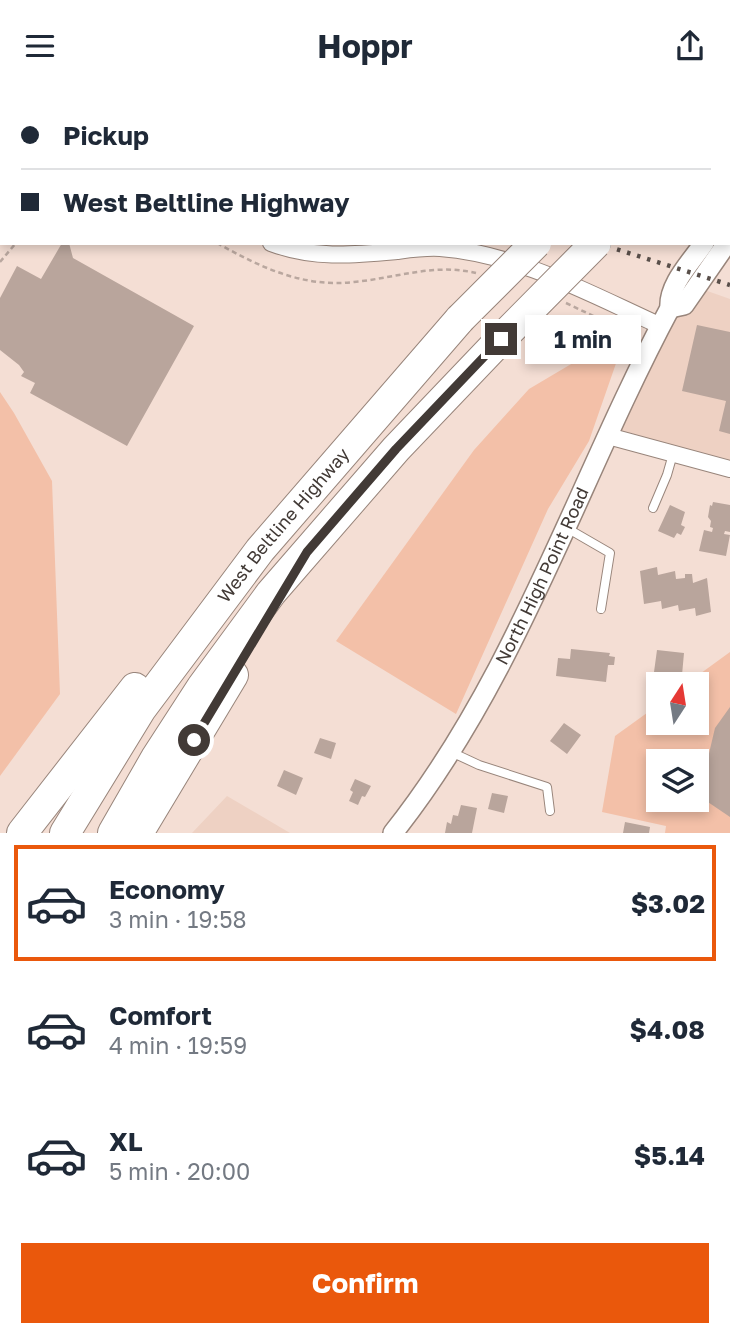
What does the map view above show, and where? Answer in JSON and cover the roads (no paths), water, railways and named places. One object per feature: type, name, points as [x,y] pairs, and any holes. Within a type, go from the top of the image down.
[{"type":"highway","name":"West Beltline Highway","points":[[65,833],[141,709],[260,550],[460,320],[534,245]]},
{"type":"highway","name":"West Beltline Highway","points":[[113,833],[156,758],[221,659],[271,593],[396,449],[594,245]]},
{"type":"highway","points":[[138,833],[307,552]]},
{"type":"highway","points":[[22,833],[187,621],[229,591]]},
{"type":"street","points":[[276,245],[322,255],[341,256],[420,248],[458,250],[504,261],[665,317]]},
{"type":"street","name":"North High Point Road","points":[[393,833],[420,799],[495,678],[665,317],[669,297],[703,245]]},
{"type":"street","name":"North High Point Road","points":[[665,317],[684,305],[726,245]]},
{"type":"street","points":[[608,436],[730,469]]},
{"type":"lane","points":[[653,508],[673,454]]},
{"type":"lane","points":[[565,527],[610,553],[601,609]]},
{"type":"lane","points":[[450,751],[479,765],[547,787],[550,811]]},
{"type":"railway","points":[[603,245],[730,285]]}]
